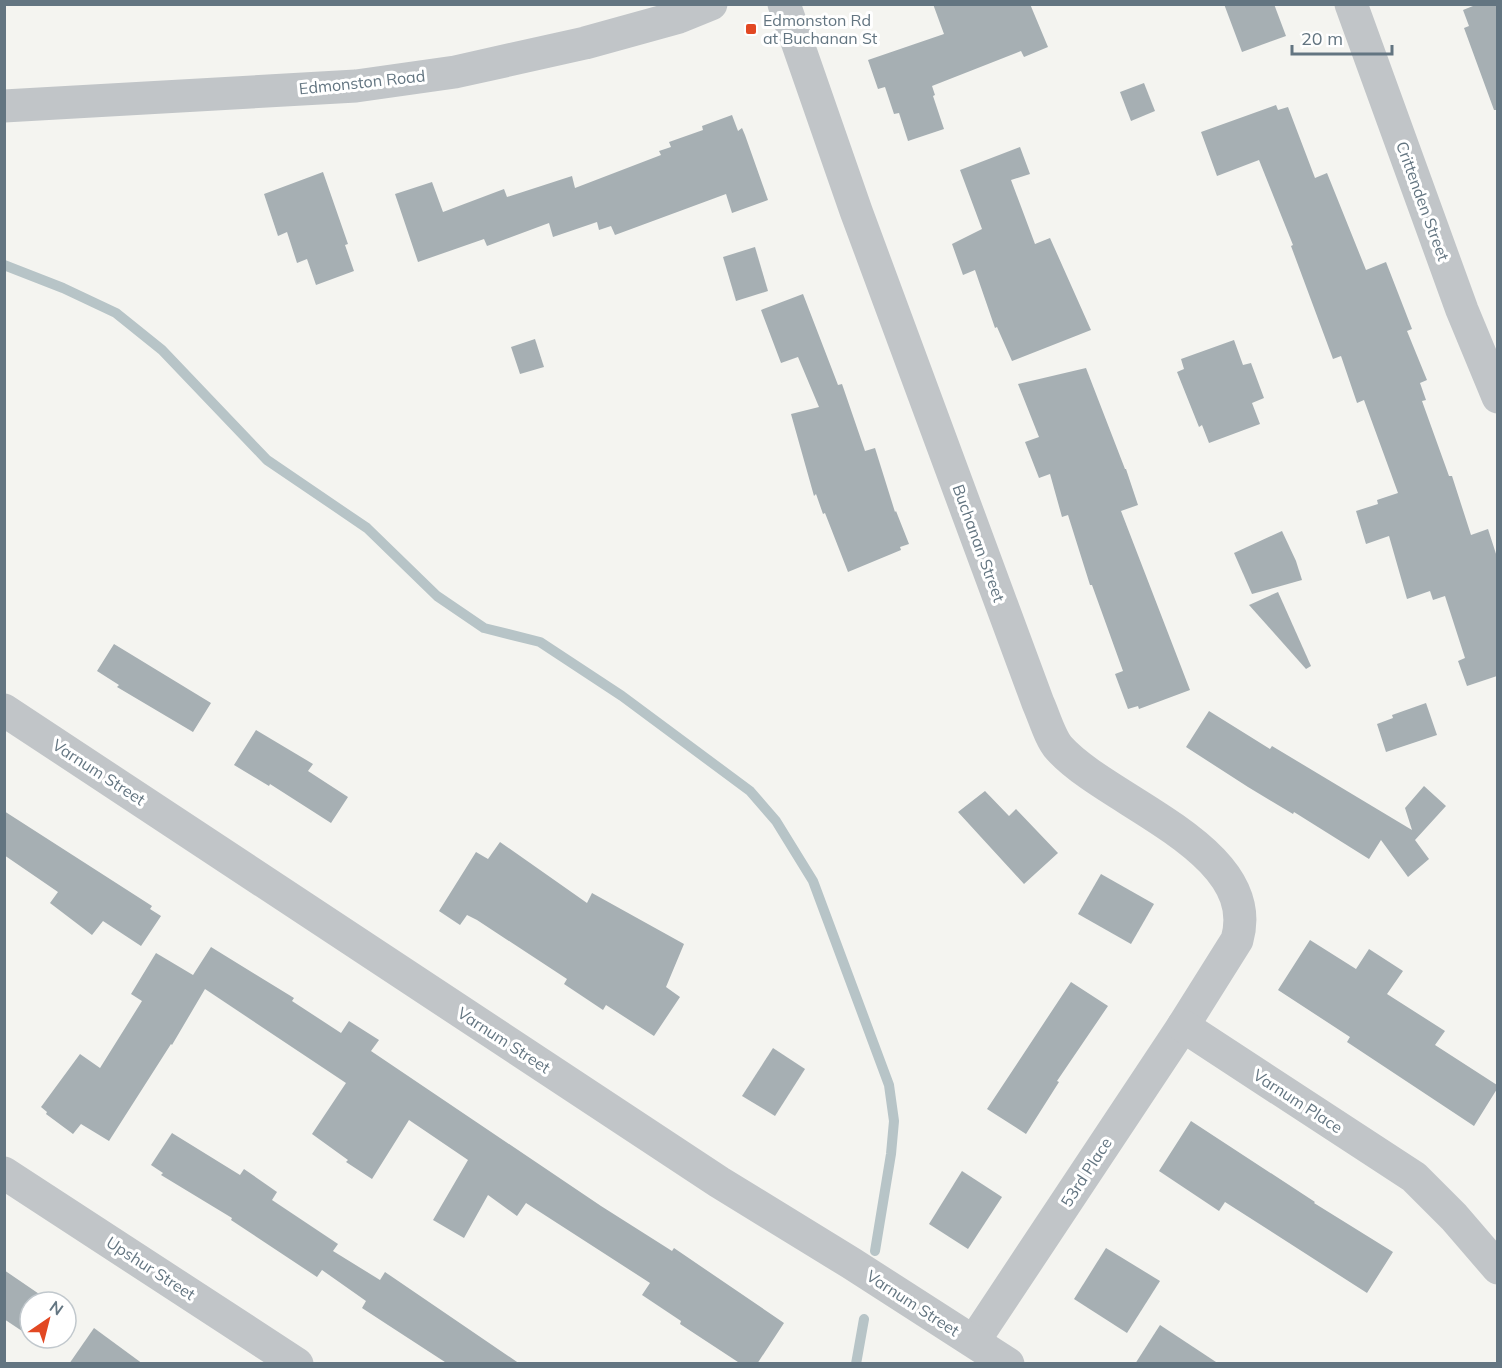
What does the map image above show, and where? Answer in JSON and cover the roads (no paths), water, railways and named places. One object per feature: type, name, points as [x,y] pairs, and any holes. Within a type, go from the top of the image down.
[{"type":"street","name":"Edmonston Road","points":[[4,106],[365,85],[455,72],[585,43],[679,17],[711,4]]},
{"type":"street","name":"Buchanan Street","points":[[784,4],[864,233],[1038,703],[1058,747],[1091,776],[1191,842],[1214,862],[1230,884],[1239,903],[1241,924],[1237,940],[1190,1014]]},
{"type":"street","name":"Crittenden Street","points":[[1351,4],[1462,310],[1497,397]]},
{"type":"street","name":"Varnum Street","points":[[4,710],[719,1182],[1008,1364]]},
{"type":"street","name":"Varnum Place","points":[[1190,1014],[1414,1177],[1454,1218],[1497,1268]]},
{"type":"street","name":"53rd Place","points":[[974,1341],[1190,1014]]},
{"type":"street","name":"Upshur Street","points":[[4,1173],[297,1364]]},
{"type":"waterway","points":[[4,265],[63,288],[116,313],[162,350],[267,460],[367,528],[437,596],[484,628],[540,642],[622,696],[750,791],[776,821],[813,881],[889,1085],[894,1121],[891,1154],[875,1251]]},
{"type":"waterway","points":[[856,1364],[864,1319]]},
{"type":"place","name":"Edmonston Rd at Buchanan St","points":[[751,29]]}]
